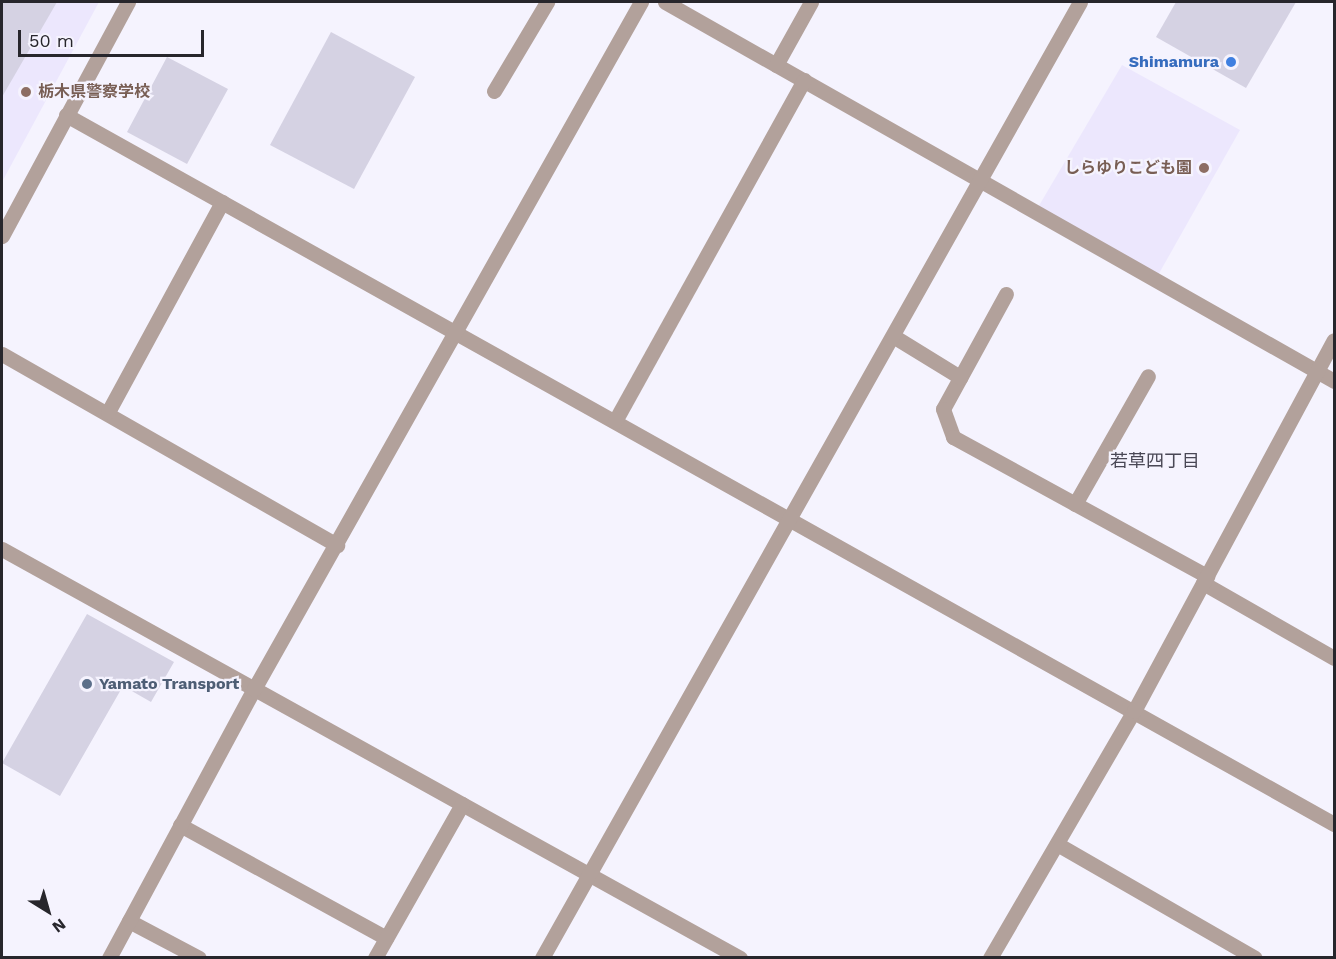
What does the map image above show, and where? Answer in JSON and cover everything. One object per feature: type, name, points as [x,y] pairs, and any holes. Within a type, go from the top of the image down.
[{"type":"street","points":[[2,236],[128,2]]},
{"type":"street","points":[[494,91],[547,2]]},
{"type":"street","points":[[109,957],[254,690],[457,333],[641,2]]},
{"type":"street","points":[[665,2],[1335,381]]},
{"type":"street","points":[[777,65],[811,2]]},
{"type":"street","points":[[542,957],[1080,2]]},
{"type":"street","points":[[615,421],[804,80]]},
{"type":"street","points":[[66,115],[1335,824]]},
{"type":"street","points":[[108,412],[222,202]]},
{"type":"street","points":[[1006,294],[943,409],[953,437],[1075,504],[1335,657]]},
{"type":"street","points":[[893,336],[960,376]]},
{"type":"street","points":[[990,957],[1134,711],[1335,340]]},
{"type":"street","points":[[2,354],[108,412],[337,544]]},
{"type":"street","points":[[1075,504],[1148,376]]},
{"type":"street","points":[[2,549],[740,957]]},
{"type":"street","points":[[375,957],[462,804]]},
{"type":"street","points":[[180,825],[386,938]]},
{"type":"street","points":[[1056,844],[1255,957]]},
{"type":"street","points":[[129,921],[199,957]]},
{"type":"shaded area","name":"栃木県警察学校","points":[[2,2],[99,2],[2,182]]},
{"type":"shaded area","points":[[1122,65],[1240,130],[1157,277],[1037,209]]},
{"type":"building","points":[[2,2],[57,2],[2,97]]},
{"type":"building","name":"Shimamura","points":[[1176,2],[1296,2],[1246,88],[1156,37]]},
{"type":"building","points":[[331,32],[415,77],[354,189],[270,145]]},
{"type":"building","points":[[167,57],[228,89],[187,164],[127,132]]},
{"type":"building","points":[[87,614],[174,662],[151,702],[123,686],[60,796],[2,763]]},
{"type":"place","name":"Shimamura","points":[[1231,62]]},
{"type":"place","name":"栃木県警察学校","points":[[26,92]]},
{"type":"place","name":"しらゆりこども園","points":[[1204,168]]},
{"type":"place","name":"Yamato Transport","points":[[87,684]]},
{"type":"district","name":"若草四丁目","points":[[1155,461]]}]
